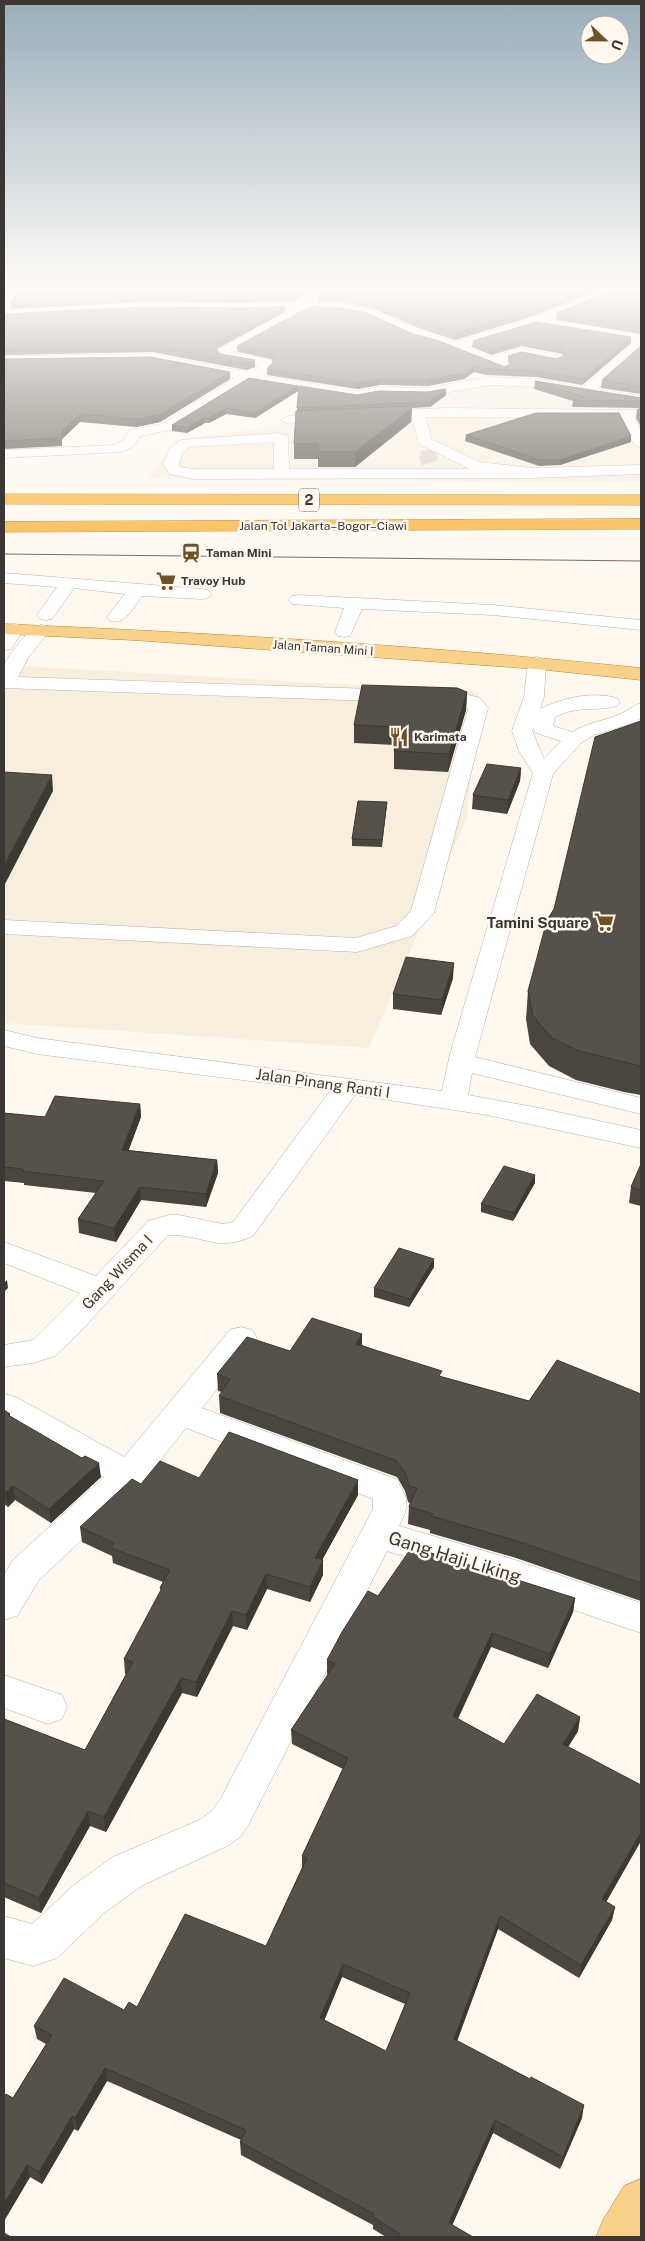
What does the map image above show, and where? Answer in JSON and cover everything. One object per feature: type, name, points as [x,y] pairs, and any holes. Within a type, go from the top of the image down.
[{"type":"highway","name":"Jalan Tol Jakarta–Bogor–Ciawi","points":[[4,499],[641,500]]},
{"type":"highway","name":"Jalan Tol Jakarta–Bogor–Ciawi","points":[[4,527],[641,524]]},
{"type":"main road","name":"Jalan Taman Mini I","points":[[4,614],[44,623],[134,635],[537,664],[641,674]]},
{"type":"main road","name":"Jalan Taman Mini I","points":[[10,629],[44,623],[116,617],[344,632],[641,658]]},
{"type":"main road","points":[[620,2237],[641,2203]]},
{"type":"street","points":[[4,454],[120,448],[128,444],[136,433],[164,427],[219,394]]},
{"type":"street","points":[[346,394],[365,394]]},
{"type":"street","points":[[602,394],[641,400]]},
{"type":"street","points":[[288,420],[448,412],[594,413],[632,420],[641,413]]},
{"type":"street","points":[[418,414],[428,457]]},
{"type":"street","points":[[632,420],[641,444]]},
{"type":"street","points":[[225,459],[237,453],[254,438]]},
{"type":"street","points":[[282,474],[281,438],[186,443],[175,451],[172,464],[175,471],[194,474],[282,474],[428,457],[532,472]]},
{"type":"street","points":[[428,457],[476,466],[532,472],[641,470]]},
{"type":"street","points":[[4,578],[35,579],[68,584],[202,594]]},
{"type":"street","points":[[4,927],[357,945],[404,931],[422,913],[478,708],[473,702],[458,698],[5,682],[19,656],[44,623],[68,584]]},
{"type":"street","points":[[116,617],[137,590]]},
{"type":"street","points":[[298,600],[493,610],[641,625]]},
{"type":"street","points":[[344,632],[355,604]]},
{"type":"street","points":[[4,645],[10,629]]},
{"type":"street","points":[[537,664],[534,697],[522,731],[529,751],[543,773]]},
{"type":"street","points":[[534,697],[591,694],[641,701]]},
{"type":"street","points":[[574,738],[543,729],[545,714],[565,704],[586,701],[610,702]]},
{"type":"street","points":[[453,1102],[462,1062],[543,773],[574,738],[587,731],[630,718],[641,709]]},
{"type":"street","name":"Jalan Pinang Ranti I","points":[[4,1038],[37,1046],[348,1086],[453,1102],[574,1122],[641,1139]]},
{"type":"street","points":[[462,1062],[641,1106]]},
{"type":"street","name":"Gang Wisma I","points":[[4,1356],[33,1352],[44,1348],[158,1228],[167,1224],[175,1224],[222,1235],[235,1235],[243,1229],[348,1086]]},
{"type":"street","points":[[4,1252],[101,1290]]},
{"type":"street","points":[[4,1605],[15,1567],[129,1474],[241,1338]]},
{"type":"street","points":[[4,1406],[129,1474]]},
{"type":"street","name":"Gang Haji Liking","points":[[181,1413],[384,1488],[390,1498],[390,1509],[378,1534],[512,1574],[641,1618]]},
{"type":"street","points":[[18,1941],[42,1943],[49,1939],[88,1899],[128,1871],[213,1833],[226,1824],[235,1811],[378,1534]]},
{"type":"street","points":[[4,1691],[48,1707]]},
{"type":"shaded area","points":[[385,394],[606,394],[641,400],[641,482],[147,479],[177,440],[273,427],[318,396],[357,404]]},
{"type":"shaded area","points":[[4,665],[479,692],[467,817],[369,1048],[4,1023]]},
{"type":"building","points":[[4,394],[195,394],[160,415],[135,419],[80,414],[62,431],[61,438],[4,441]]},
{"type":"building","points":[[223,394],[286,394],[255,413],[226,408],[209,418],[204,417],[187,428],[172,425]]},
{"type":"building","points":[[298,394],[440,394],[430,402],[297,408]]},
{"type":"building","points":[[574,394],[613,394],[641,398],[641,403],[640,401],[573,400],[584,397]]},
{"type":"building","points":[[411,406],[412,408],[355,452],[318,452],[318,444],[294,444],[296,411]]},
{"type":"building","points":[[641,407],[641,418],[637,410]]},
{"type":"building","points":[[536,413],[619,413],[631,436],[560,460],[539,460],[466,435]]},
{"type":"building","points":[[362,685],[457,688],[467,692],[449,754],[394,751],[399,727],[354,725]]},
{"type":"building","name":"Tamini Square","points":[[641,721],[641,1066],[579,1051],[552,1038],[533,1016],[528,991],[547,920],[554,909],[595,737]]},
{"type":"building","points":[[487,764],[521,768],[508,800],[473,795]]},
{"type":"building","points":[[4,772],[52,775],[4,865]]},
{"type":"building","points":[[358,801],[387,802],[382,840],[352,839]]},
{"type":"building","points":[[406,957],[454,963],[442,1000],[393,994]]},
{"type":"building","points":[[55,1096],[140,1104],[122,1150],[217,1160],[206,1194],[140,1187],[114,1228],[78,1219],[104,1181],[4,1167],[4,1113],[45,1117]]},
{"type":"building","points":[[641,1164],[641,1190],[631,1187]]},
{"type":"building","points":[[504,1166],[535,1175],[514,1213],[481,1204]]},
{"type":"building","points":[[399,1248],[434,1259],[410,1299],[374,1288]]},
{"type":"building","points":[[312,1318],[362,1334],[356,1344],[442,1371],[439,1376],[529,1401],[557,1360],[641,1394],[641,1583],[514,1540],[431,1516],[433,1514],[409,1507],[417,1488],[409,1486],[406,1474],[397,1461],[219,1396],[230,1379],[217,1374],[247,1337],[290,1351]]},
{"type":"building","points":[[4,1410],[10,1414],[8,1415],[82,1458],[85,1456],[99,1463],[49,1509],[13,1486],[5,1493]]},
{"type":"building","points":[[229,1432],[358,1480],[315,1558],[323,1560],[310,1587],[266,1574],[246,1615],[232,1611],[196,1682],[181,1678],[104,1817],[88,1811],[39,1898],[4,1883],[4,1719],[85,1750],[133,1662],[124,1659],[170,1570],[111,1548],[114,1543],[80,1527],[132,1479],[141,1484],[160,1461],[199,1478]]},
{"type":"building","points":[[412,1547],[575,1598],[550,1654],[492,1633],[453,1716],[504,1744],[537,1694],[580,1717],[563,1744],[641,1785],[641,1832],[602,1899],[615,1907],[581,1965],[500,1916],[454,2039],[584,2105],[563,2157],[495,2120],[449,2223],[473,2237],[399,2237],[400,2234],[373,2217],[374,2214],[240,2142],[246,2130],[105,2068],[75,2118],[72,2116],[39,2172],[27,2165],[4,2204],[4,2098],[6,2094],[13,2098],[52,2035],[34,2026],[64,1978],[124,2010],[129,2002],[137,2007],[185,1914],[266,1946],[307,1858],[302,1856],[348,1758],[291,1730],[335,1664],[327,1660],[368,1591],[378,1596]],"holes":[[[343,1964],[410,1993],[386,2051],[320,2018]]]},
{"type":"tunnel","points":[[426,450],[428,456]]},
{"type":"tunnel","points":[[427,454],[430,463]]},
{"type":"tram line","points":[[4,554],[641,561]]},
{"type":"place","name":"Taman Mini","points":[[191,553]]},
{"type":"place","name":"Travoy Hub","points":[[166,581]]},
{"type":"place","name":"Karimata","points":[[399,737]]},
{"type":"place","name":"Tamini Square","points":[[604,922]]}]
